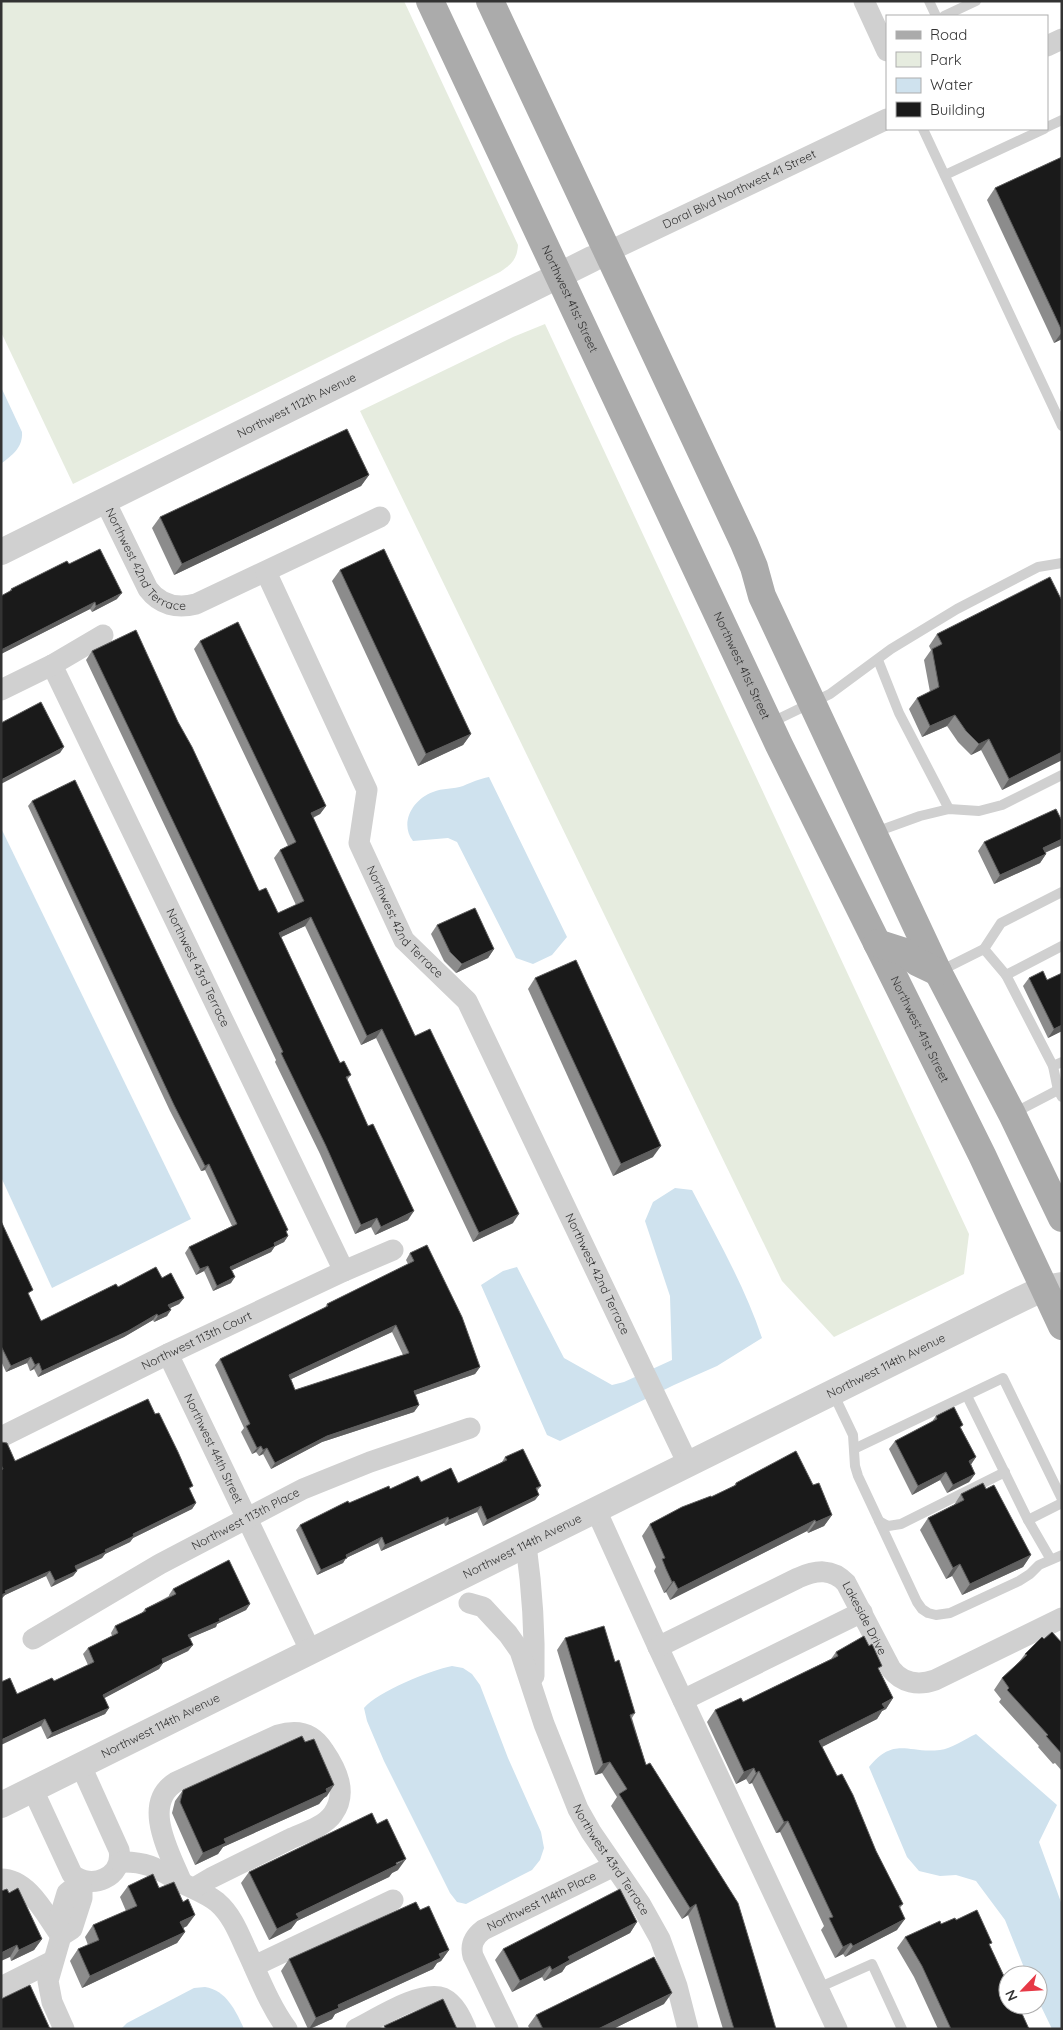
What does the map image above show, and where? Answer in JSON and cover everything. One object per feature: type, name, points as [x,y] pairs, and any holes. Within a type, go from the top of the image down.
[{"type":"main road","name":"Northwest 41st Street","points":[[430,1],[769,723],[982,1154],[1056,1281],[1062,1326]]},
{"type":"main road","points":[[472,1],[744,544],[754,567],[762,596],[872,834],[938,972],[1012,1114],[1062,1218]]},
{"type":"main road","points":[[490,1],[600,256]]},
{"type":"main road","points":[[877,943],[902,951],[917,962],[938,972]]},
{"type":"street","points":[[864,1],[886,49]]},
{"type":"street","points":[[1048,46],[1062,39]]},
{"type":"street","name":"Doral Blvd Northwest 41 Street","points":[[600,256],[886,119]]},
{"type":"street","name":"Northwest 112th Avenue","points":[[1,552],[600,256]]},
{"type":"street","name":"Northwest 42nd Terrace","points":[[105,501],[148,590],[165,604],[182,606],[196,604],[266,572],[367,790],[359,843],[404,940],[467,1001],[688,1464]]},
{"type":"street","points":[[266,572],[380,517]]},
{"type":"street","points":[[1,690],[52,665],[103,635]]},
{"type":"street","name":"Northwest 43rd Terrace","points":[[52,665],[344,1271]]},
{"type":"street","name":"Northwest 113th Court","points":[[2,1434],[344,1271],[393,1250]]},
{"type":"street","name":"Northwest 114th Avenue","points":[[1,1806],[1056,1281]]},
{"type":"street","name":"Northwest 44th Street","points":[[168,1354],[311,1652]]},
{"type":"street","name":"Northwest 113th Place","points":[[33,1639],[160,1564],[247,1518],[337,1474],[470,1428]]},
{"type":"street","points":[[596,1510],[837,2029]]},
{"type":"street","name":"Northwest 43rd Terrace","points":[[526,1545],[530,1574],[534,1689]]},
{"type":"street","name":"Lakeside Drive","points":[[658,1646],[812,1572],[825,1571],[840,1577],[853,1592],[891,1668],[902,1679],[919,1684],[935,1680],[1062,1618]]},
{"type":"street","name":"Northwest 43rd Terrace","points":[[449,1583],[469,1603],[473,1615],[534,1689]]},
{"type":"street","name":"Northwest 43rd Terrace","points":[[469,1603],[483,1607],[520,1651],[544,1724],[578,1809],[658,1933],[677,1986],[682,2027]]},
{"type":"street","points":[[683,1700],[862,1612]]},
{"type":"street","points":[[503,1630],[532,1615]]},
{"type":"street","points":[[294,1732],[308,1734],[313,1737],[331,1761],[340,1781],[340,1799],[333,1815],[315,1827],[210,1878],[188,1886],[163,1838],[159,1824],[160,1808],[166,1790],[176,1782],[278,1735],[294,1732]]},
{"type":"street","points":[[33,1790],[72,1874],[82,1881],[93,1882],[108,1876],[118,1868],[120,1862],[117,1843],[82,1766]]},
{"type":"street","points":[[120,1862],[136,1876],[158,1883],[188,1886],[204,1893],[217,1902],[229,1915],[287,2029]]},
{"type":"street","name":"Northwest 114th Place","points":[[508,2029],[473,1956],[473,1941],[483,1930],[614,1866]]},
{"type":"street","points":[[1,1878],[22,1885],[60,1936]]},
{"type":"street","points":[[64,2029],[52,2002],[48,1986],[60,1936],[58,1923],[67,1893],[82,1881]]},
{"type":"street","points":[[254,1966],[392,1900]]},
{"type":"street","points":[[1,1987],[53,1962]]},
{"type":"street","points":[[356,2029],[416,1999],[434,1997],[442,1998],[456,2010],[466,2029]]},
{"type":"lane","points":[[929,1],[936,15]]},
{"type":"lane","points":[[946,15],[976,1]]},
{"type":"lane","points":[[1048,127],[1062,120]]},
{"type":"lane","points":[[924,130],[1062,426]]},
{"type":"lane","points":[[946,175],[1041,130]]},
{"type":"lane","points":[[769,723],[830,694],[891,649],[956,608],[1038,567],[1062,563]]},
{"type":"lane","points":[[878,660],[899,713],[949,809]]},
{"type":"lane","points":[[872,834],[920,816],[949,809],[979,811],[1002,805],[1062,775]]},
{"type":"lane","points":[[938,972],[984,948],[1001,923],[1062,892]]},
{"type":"lane","points":[[1006,975],[1062,946]]},
{"type":"lane","points":[[984,948],[1006,975],[1057,1064],[1060,1094],[1012,1114]]},
{"type":"lane","points":[[856,1448],[1003,1378],[1062,1501],[1028,1520]]},
{"type":"lane","points":[[832,1392],[853,1435],[856,1448],[855,1466],[858,1476],[919,1606],[932,1615],[950,1613],[1030,1574],[1050,1558],[1062,1554]]},
{"type":"lane","points":[[966,1396],[1028,1520],[1050,1558]]},
{"type":"lane","points":[[879,1521],[888,1526],[901,1524],[1005,1472]]},
{"type":"lane","points":[[818,1988],[872,1964],[902,2029]]},
{"type":"green space","points":[[1,1],[404,1],[518,245],[515,258],[511,264],[500,272],[73,484],[1,332]]},
{"type":"green space","points":[[545,324],[969,1234],[964,1274],[834,1337],[782,1281],[360,411],[513,337]]},
{"type":"water","points":[[1,387],[22,432],[22,438],[19,447],[1,464]]},
{"type":"water","points":[[489,777],[567,937],[552,955],[533,964],[516,958],[457,842],[448,838],[413,841],[407,827],[410,812],[419,800],[426,795]]},
{"type":"water","points":[[1,828],[191,1219],[52,1288],[1,1177]]},
{"type":"water","points":[[675,1188],[692,1190],[739,1281],[762,1338],[717,1366],[560,1441],[547,1435],[481,1285],[503,1271],[517,1267],[564,1358],[612,1385],[624,1382],[672,1360],[670,1296],[645,1221],[653,1202]]},
{"type":"water","points":[[452,1666],[463,1668],[472,1674],[480,1685],[508,1758],[541,1832],[544,1848],[540,1860],[532,1870],[466,1904],[457,1902],[450,1893],[384,1761],[367,1721],[364,1708],[380,1695],[405,1682]]},
{"type":"water","points":[[976,1734],[1057,1805],[1039,1842],[1062,1905],[1062,2029],[1052,2029],[1045,2015],[1048,2015],[1048,1965],[1023,1965],[1005,1920],[976,1881],[956,1875],[940,1876],[919,1871],[907,1857],[869,1767],[886,1752],[894,1749],[929,1751],[953,1746]]},
{"type":"water","points":[[205,1987],[219,1992],[229,2002],[244,2029],[121,2029],[127,2023],[194,1988]]},
{"type":"building","points":[[1062,157],[1062,331],[995,188]]},
{"type":"building","points":[[347,429],[369,475],[182,564],[160,517]]},
{"type":"building","points":[[100,549],[122,593],[96,606],[95,602],[1,650],[1,596],[67,561],[69,564]]},
{"type":"building","points":[[384,549],[471,734],[426,754],[340,570]]},
{"type":"building","points":[[1050,577],[1062,601],[1062,752],[1009,779],[989,739],[979,744],[966,731],[955,715],[930,726],[917,698],[939,687],[932,649],[942,644],[937,634]]},
{"type":"building","points":[[238,622],[326,806],[311,813],[415,1036],[430,1029],[519,1214],[479,1233],[382,1029],[367,1036],[311,917],[279,933],[340,1063],[344,1061],[351,1075],[346,1077],[368,1126],[373,1124],[414,1211],[381,1227],[377,1218],[361,1225],[326,1146],[281,1053],[283,1052],[92,651],[136,630],[259,891],[266,888],[278,913],[304,901],[280,850],[296,842],[200,641]]},
{"type":"building","points":[[41,702],[64,747],[1,780],[1,723]]},
{"type":"building","points":[[75,780],[288,1230],[286,1231],[288,1236],[274,1243],[275,1246],[230,1267],[235,1277],[217,1286],[208,1266],[200,1269],[189,1247],[237,1224],[209,1164],[205,1166],[174,1105],[32,801]]},
{"type":"building","points":[[1056,809],[1062,821],[1062,839],[1043,848],[1046,854],[1000,875],[984,842]]},
{"type":"building","points":[[475,908],[494,949],[462,964],[450,952],[437,925]]},
{"type":"building","points":[[576,960],[661,1146],[621,1164],[535,978]]},
{"type":"building","points":[[1043,971],[1047,980],[1062,973],[1062,1025],[1054,1029],[1029,978]]},
{"type":"building","points":[[1,1221],[33,1290],[28,1293],[41,1321],[116,1284],[118,1287],[156,1267],[162,1278],[171,1273],[184,1298],[168,1305],[171,1310],[158,1316],[157,1314],[128,1331],[42,1371],[39,1363],[35,1365],[31,1357],[11,1366],[1,1346]]},
{"type":"building","points":[[427,1245],[462,1317],[480,1367],[414,1391],[419,1405],[327,1436],[275,1463],[267,1448],[263,1450],[261,1446],[257,1448],[246,1426],[250,1424],[220,1359],[414,1261],[410,1253]],"holes":[[[396,1325],[409,1353],[295,1390],[289,1375]]]},
{"type":"building","points":[[148,1399],[155,1414],[159,1413],[178,1452],[193,1486],[189,1488],[196,1503],[133,1534],[134,1536],[105,1550],[106,1552],[75,1566],[77,1571],[55,1581],[50,1571],[5,1591],[6,1593],[1,1595],[1,1470],[3,1469],[1,1465],[1,1442],[7,1443],[15,1461]]},
{"type":"building","points":[[954,1407],[963,1425],[960,1427],[976,1457],[969,1461],[975,1474],[953,1485],[946,1472],[918,1486],[895,1441],[937,1419],[936,1416]]},
{"type":"building","points":[[523,1449],[541,1486],[536,1488],[539,1495],[487,1520],[481,1506],[449,1520],[448,1517],[385,1545],[382,1537],[346,1555],[347,1558],[321,1570],[300,1525],[348,1501],[349,1503],[389,1486],[390,1489],[418,1476],[421,1482],[451,1468],[458,1483],[507,1460],[505,1457]]},
{"type":"building","points":[[796,1451],[813,1485],[819,1483],[832,1515],[816,1522],[815,1520],[678,1589],[674,1581],[672,1582],[666,1569],[662,1559],[665,1558],[650,1524],[682,1507],[711,1497],[736,1485],[736,1483]]},
{"type":"building","points":[[983,1483],[986,1489],[994,1485],[1031,1555],[970,1584],[960,1564],[953,1568],[928,1518],[964,1500],[961,1494]]},
{"type":"building","points":[[229,1560],[250,1604],[219,1619],[220,1621],[188,1635],[193,1645],[162,1659],[163,1663],[103,1695],[109,1708],[52,1733],[45,1719],[1,1740],[1,1682],[10,1678],[17,1694],[52,1678],[54,1681],[94,1662],[88,1648],[118,1633],[115,1626],[176,1594],[173,1589]]},
{"type":"building","points":[[604,1626],[615,1662],[619,1660],[635,1713],[630,1715],[646,1765],[650,1763],[738,1903],[776,2029],[734,2029],[696,1904],[690,1908],[619,1794],[627,1789],[610,1762],[603,1764],[565,1638]]},
{"type":"building","points":[[1052,1632],[1062,1643],[1061,1753],[1046,1736],[1048,1735],[1007,1690],[1009,1688],[1002,1678],[1027,1655],[1025,1654],[1042,1637],[1044,1639]]},
{"type":"building","points":[[864,1636],[869,1646],[872,1644],[882,1666],[878,1668],[893,1698],[882,1704],[885,1708],[819,1741],[837,1776],[842,1774],[853,1795],[876,1851],[903,1904],[899,1906],[905,1919],[853,1946],[851,1943],[843,1947],[829,1918],[833,1917],[788,1821],[784,1822],[759,1771],[756,1773],[754,1768],[744,1772],[715,1710],[741,1698],[743,1702],[838,1656],[836,1652]]},
{"type":"building","points":[[302,1736],[305,1742],[314,1739],[334,1785],[326,1789],[327,1792],[224,1839],[226,1843],[203,1853],[180,1802],[183,1790]]},
{"type":"building","points":[[372,1813],[377,1824],[387,1819],[406,1859],[296,1914],[299,1918],[277,1929],[249,1872]]},
{"type":"building","points":[[153,1874],[159,1888],[174,1882],[183,1902],[188,1899],[195,1915],[180,1922],[185,1932],[90,1976],[78,1949],[99,1940],[93,1925],[137,1906],[128,1886]]},
{"type":"building","points":[[18,1888],[42,1939],[19,1950],[17,1945],[1,1953],[1,1891],[7,1889],[9,1893]]},
{"type":"building","points":[[620,1889],[637,1922],[568,1957],[570,1960],[552,1970],[550,1966],[520,1981],[503,1949]]},
{"type":"building","points":[[416,1902],[420,1910],[429,1906],[449,1950],[439,1954],[441,1958],[338,2005],[339,2008],[316,2018],[289,1959]]},
{"type":"building","points":[[977,1910],[992,1943],[989,1944],[999,1965],[998,2015],[1023,2015],[1029,2029],[951,2029],[922,1966],[905,1937],[940,1921],[941,1924],[955,1918],[956,1920]]},
{"type":"building","points":[[654,1957],[672,1993],[598,2029],[543,2029],[536,2015]]},
{"type":"building","points":[[30,1985],[50,2029],[1,2029],[1,1999]]},
{"type":"building","points":[[443,1999],[457,2029],[386,2029],[384,2026]]}]
